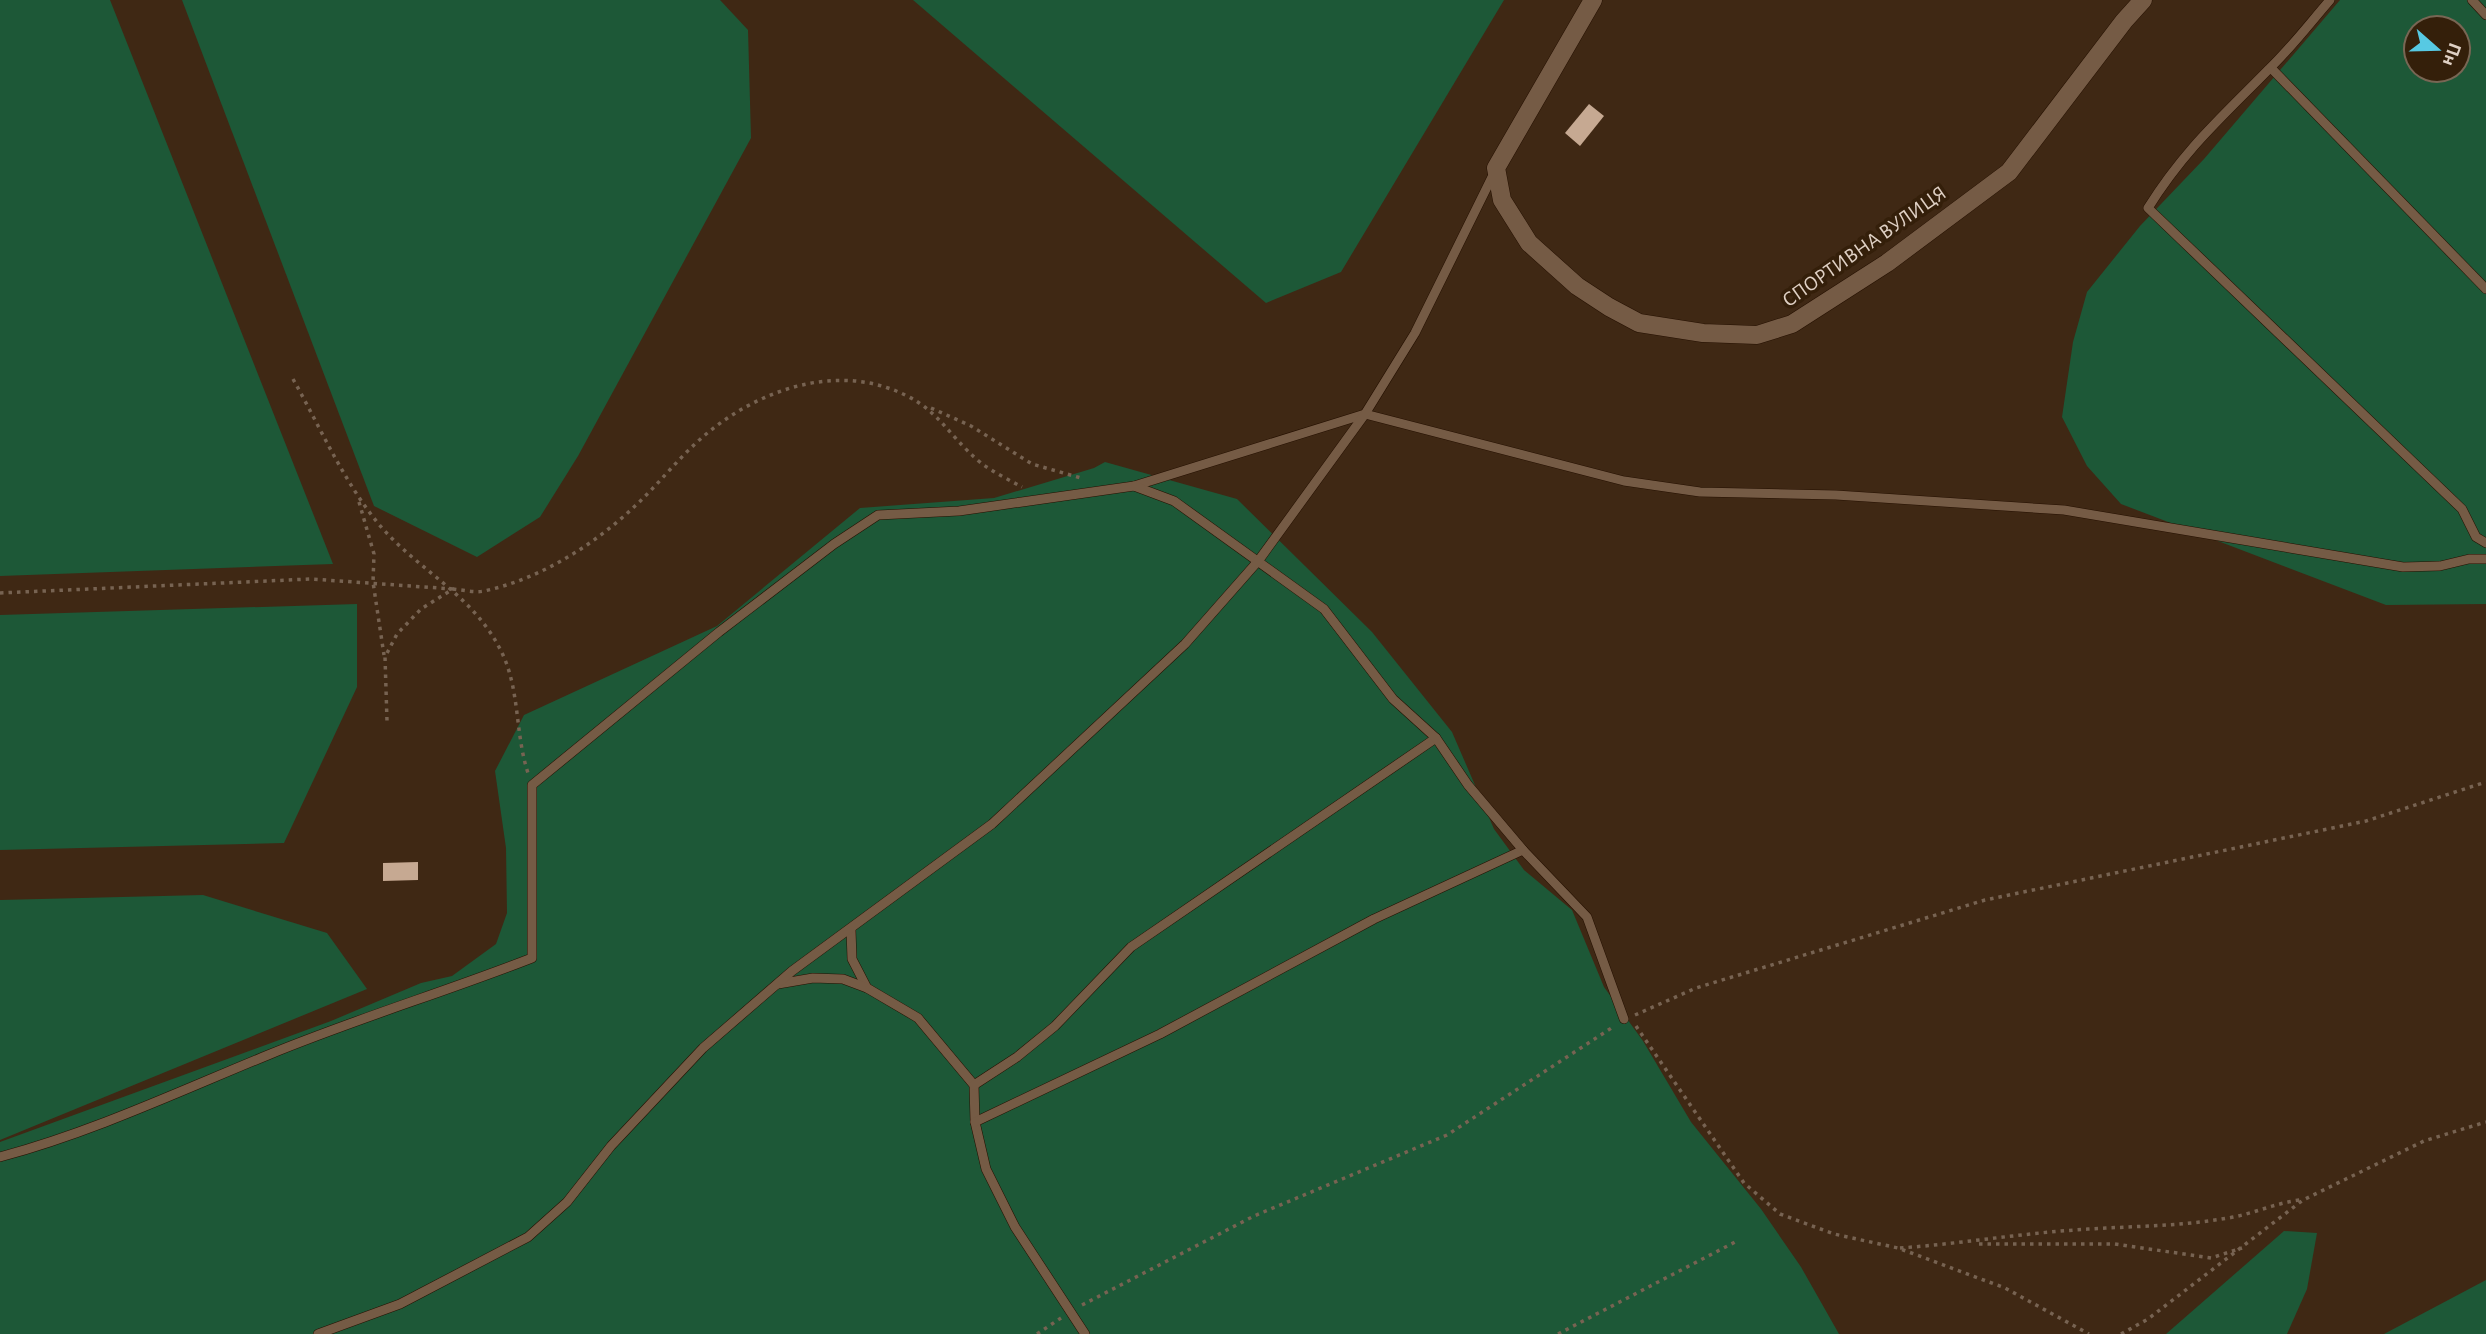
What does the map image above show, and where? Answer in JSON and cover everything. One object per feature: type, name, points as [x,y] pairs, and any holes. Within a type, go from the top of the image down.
[{"type":"street","points":[[1496,168],[1593,0]]},
{"type":"street","name":"СПОРТИВНА ВУЛИЦЯ","points":[[1496,168],[1502,200],[1529,243],[1577,286],[1609,307],[1639,323],[1703,333],[1757,335],[1791,324],[1887,263],[2009,172],[2123,21],[2143,0]]},
{"type":"lane","points":[[2330,0],[2271,68],[2203,132],[2174,167],[2148,208],[2462,509],[2476,537],[2486,543]]},
{"type":"lane","points":[[2472,0],[2486,15]]},
{"type":"lane","points":[[2271,68],[2486,289]]},
{"type":"lane","points":[[318,1334],[400,1304],[528,1237],[567,1202],[611,1146],[703,1048],[776,985],[992,824],[1185,644],[1259,560],[1365,414],[1415,333],[1496,168]]},
{"type":"lane","points":[[0,1157],[43,1145],[205,1083],[268,1054],[532,958],[532,785],[719,632],[834,544],[878,515],[960,511],[1134,486],[1365,414],[1625,481],[1700,492],[1836,495],[2064,510],[2403,567],[2440,566],[2469,559],[2486,559]]},
{"type":"lane","points":[[1134,486],[1174,501],[1324,609],[1394,699],[1436,738],[1468,785],[1523,850],[1587,916],[1624,1019]]},
{"type":"lane","points":[[974,1085],[1017,1057],[1055,1026],[1130,947],[1436,738]]},
{"type":"lane","points":[[975,1122],[1160,1034],[1374,919],[1523,850]]},
{"type":"lane","points":[[851,930],[852,959],[867,988]]},
{"type":"lane","points":[[776,985],[813,978],[843,979],[867,988],[918,1018],[974,1085],[975,1122],[986,1169],[1015,1227],[1085,1334]]},
{"type":"path","points":[[293,379],[357,495],[379,524],[408,554],[453,589],[482,620],[503,653],[515,692],[524,762],[532,785]]},
{"type":"path","points":[[0,593],[311,579],[482,592],[538,573],[584,547],[636,506],[708,432],[738,410],[775,393],[815,382],[863,382],[886,387],[971,426],[1032,464],[1086,480]]},
{"type":"path","points":[[929,407],[982,463],[1020,486],[1054,498]]},
{"type":"path","points":[[357,495],[374,554],[373,582],[384,657],[387,720]]},
{"type":"path","points":[[384,657],[397,634],[421,609],[453,589]]},
{"type":"path","points":[[1037,1334],[1072,1311],[1254,1216],[1447,1135],[1624,1019],[1719,981],[1985,900],[2365,821],[2486,782]]},
{"type":"path","points":[[1624,1019],[1636,1025],[1647,1037],[1744,1183],[1765,1204],[1780,1214],[1834,1234],[1898,1248],[1962,1275],[2005,1288],[2089,1334]]},
{"type":"path","points":[[2121,1334],[2148,1319],[2189,1285],[2247,1246],[2303,1200],[2424,1141],[2486,1122]]},
{"type":"path","points":[[1898,1248],[1971,1243],[2076,1230],[2167,1227],[2183,1222],[2229,1218],[2277,1203],[2303,1200]]},
{"type":"path","points":[[1558,1334],[1739,1240]]},
{"type":"path","points":[[1971,1243],[2115,1244],[2211,1258],[2247,1246]]},
{"type":"green space","points":[[0,0],[110,0],[333,564],[0,576]]},
{"type":"green space","points":[[182,0],[720,0],[748,30],[751,138],[578,456],[540,517],[477,557],[374,506]]},
{"type":"green space","points":[[913,0],[1504,0],[1341,272],[1266,303]]},
{"type":"green space","points":[[2340,0],[2486,0],[2486,604],[2386,605],[2121,504],[2087,466],[2062,417],[2073,342],[2087,292],[2140,226],[2204,159]]},
{"type":"green space","points":[[1105,462],[1237,499],[1372,632],[1452,732],[1494,829],[1524,870],[1572,910],[1604,987],[1643,1041],[1691,1122],[1761,1209],[1801,1267],[1839,1334],[0,1334],[0,1142],[331,1021],[421,983],[452,976],[496,944],[507,913],[506,848],[495,771],[524,715],[717,626],[860,508],[994,498],[1094,468]]},
{"type":"green space","points":[[357,604],[357,687],[284,843],[0,850],[0,615]]},
{"type":"green space","points":[[203,895],[327,933],[367,989],[0,1140],[0,900]]},
{"type":"green space","points":[[2284,1231],[2317,1233],[2307,1289],[2287,1334],[2166,1334]]},
{"type":"green space","points":[[2486,1280],[2486,1334],[2384,1334]]},
{"type":"building","points":[[1589,104],[1604,116],[1580,146],[1565,133]]},
{"type":"building","points":[[418,862],[418,880],[383,881],[383,863]]}]
